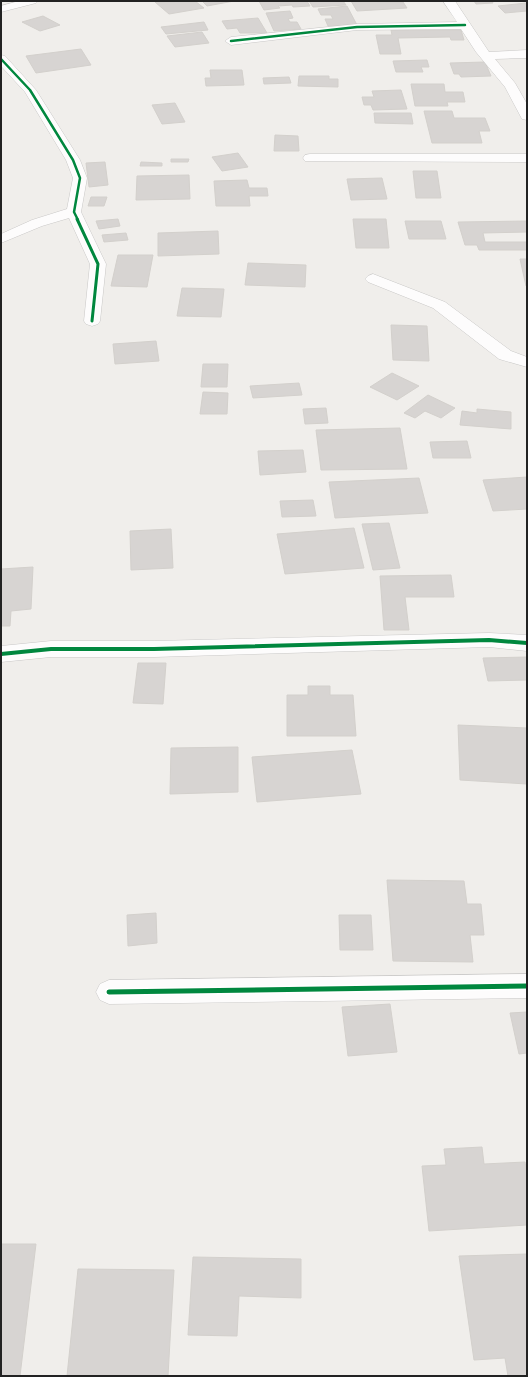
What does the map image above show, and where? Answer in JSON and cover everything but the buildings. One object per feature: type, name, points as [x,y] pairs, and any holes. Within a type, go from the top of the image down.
[{"type":"street","points":[[1,9],[32,1]]},
{"type":"street","points":[[449,1],[487,56],[511,86],[527,116]]},
{"type":"street","points":[[231,41],[357,27],[465,25]]},
{"type":"street","points":[[487,56],[527,54]]},
{"type":"street","points":[[1,58],[30,90],[73,160],[80,178],[74,212],[98,264],[92,321]]},
{"type":"street","points":[[310,158],[527,158]]},
{"type":"street","points":[[1,239],[37,223],[74,212]]},
{"type":"street","points":[[373,279],[439,305],[505,355],[527,362]]},
{"type":"street","points":[[1,654],[51,649],[162,649],[488,640],[527,643]]},
{"type":"street","points":[[109,992],[527,986]]},
{"type":"cycle path","points":[[231,41],[357,27],[465,25]]},
{"type":"cycle path","points":[[1,59],[30,90],[73,160],[80,178],[74,212],[98,264],[92,321]]},
{"type":"cycle path","points":[[1,654],[51,649],[154,649],[489,640],[527,643]]},
{"type":"cycle path","points":[[109,992],[527,986]]}]
